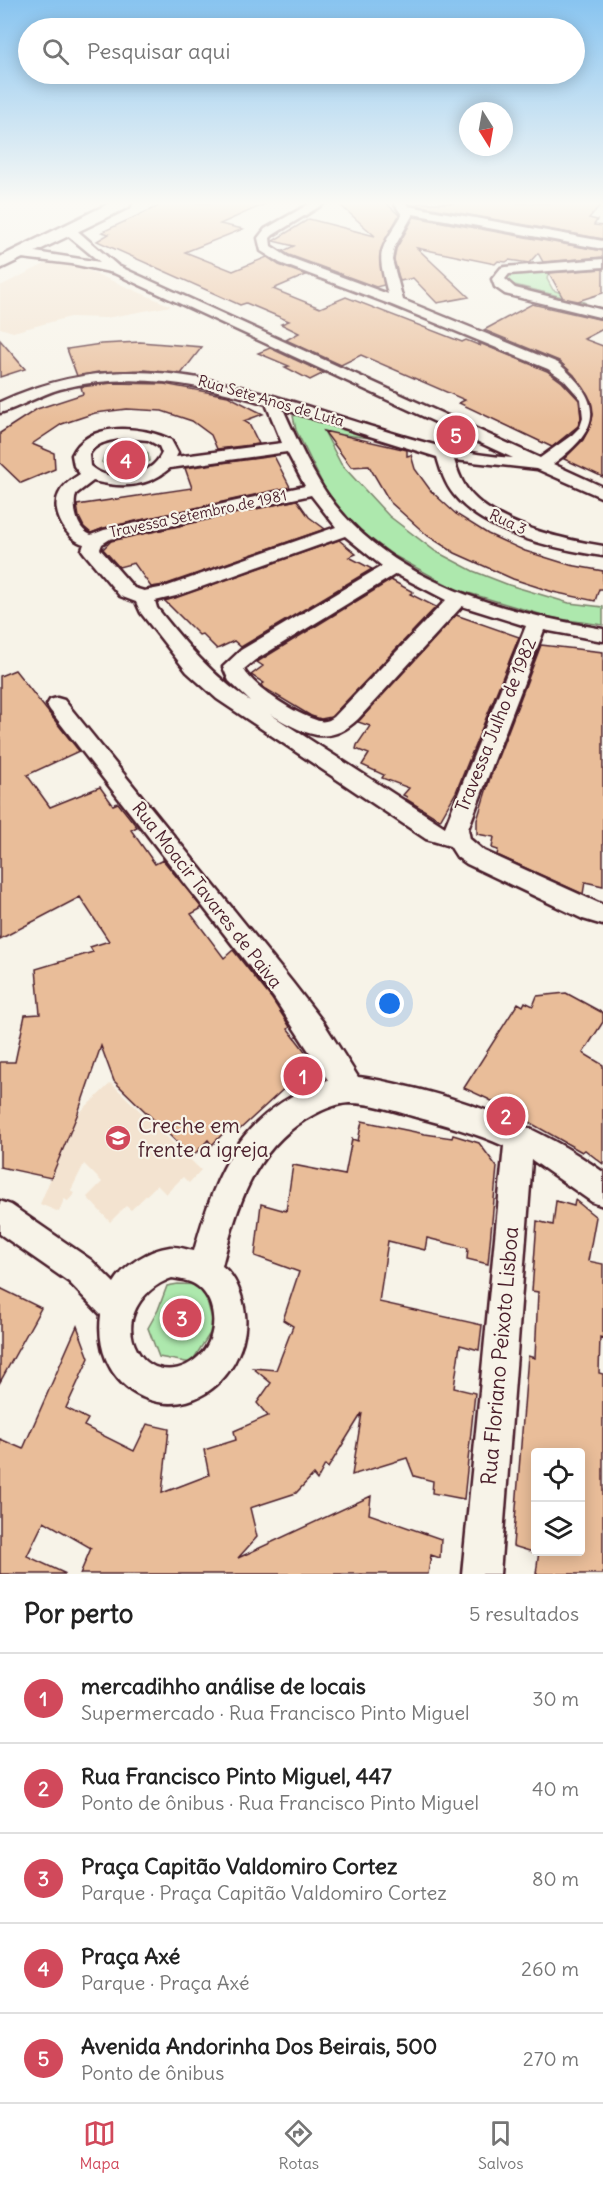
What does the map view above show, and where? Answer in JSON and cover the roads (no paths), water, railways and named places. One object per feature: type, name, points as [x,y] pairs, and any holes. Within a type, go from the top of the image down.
[{"type":"street","points":[[132,276],[543,464],[603,494]]},
{"type":"street","points":[[328,276],[553,366],[581,386],[591,409],[591,421],[586,430],[543,464]]},
{"type":"street","points":[[390,276],[397,302]]},
{"type":"street","points":[[500,276],[498,279],[500,284],[510,291],[603,314]]},
{"type":"street","name":"Rua Sete Anos de Luta","points":[[0,408],[20,397],[56,384],[125,375],[153,374],[192,378],[271,399],[444,454],[502,462],[543,464]]},
{"type":"street","points":[[271,399],[292,446],[331,513],[347,529],[396,566],[457,599],[537,624],[603,635]]},
{"type":"street","points":[[139,433],[162,440],[169,447],[171,455],[160,470],[133,480],[110,480],[90,475],[83,468],[80,460],[81,453],[98,439],[118,434],[139,433]]},
{"type":"street","points":[[168,462],[292,446]]},
{"type":"street","name":"Rua 3","points":[[444,454],[453,481],[462,495],[483,511],[520,529],[560,543],[603,551]]},
{"type":"street","points":[[90,475],[67,494],[65,499],[76,533],[80,537],[94,541]]},
{"type":"street","name":"Travessa Setembro de 1981","points":[[144,597],[128,592],[93,554],[91,550],[94,541],[116,532],[315,489]]},
{"type":"street","points":[[347,529],[185,586],[144,597],[148,609],[194,667],[224,694],[434,833],[457,839],[465,852],[592,912],[603,915]]},
{"type":"street","points":[[194,667],[233,667],[248,655],[396,566]]},
{"type":"street","points":[[233,667],[238,680],[248,689],[298,720],[318,729],[333,728],[339,726],[351,714],[457,599]]},
{"type":"street","name":"Travessa Julho de 1982","points":[[457,839],[458,821],[537,624]]},
{"type":"street","name":"Rua Moacir Tavares de Paiva","points":[[57,705],[283,990],[313,1031],[350,1090]]},
{"type":"street","points":[[205,1269],[222,1204],[235,1175],[258,1140],[294,1109],[316,1098],[350,1090],[437,1108],[487,1123],[549,1154],[603,1191]]},
{"type":"street","name":"Rua Floriano Peixoto Lisboa","points":[[481,1574],[519,1137]]},
{"type":"street","points":[[0,1216],[80,1271],[118,1309]]},
{"type":"street","points":[[172,1262],[189,1263],[205,1269],[219,1283],[228,1300],[231,1320],[227,1342],[217,1362],[202,1377],[183,1386],[162,1388],[143,1382],[128,1369],[118,1350],[115,1330],[118,1309],[127,1291],[140,1276],[155,1267],[172,1262]]},
{"type":"place","name":"Avenida Andorinha Dos Beirais, 500","points":[[456,435]]},
{"type":"place","name":"Praça Axé","points":[[126,460]]},
{"type":"place","name":"mercadihho análise de locais","points":[[303,1076]]},
{"type":"place","name":"Rua Francisco Pinto Miguel, 447","points":[[506,1116]]},
{"type":"place","name":"Creche em frente a igreja","points":[[118,1138]]},
{"type":"place","name":"Praça Capitão Valdomiro Cortez","points":[[182,1318]]}]
